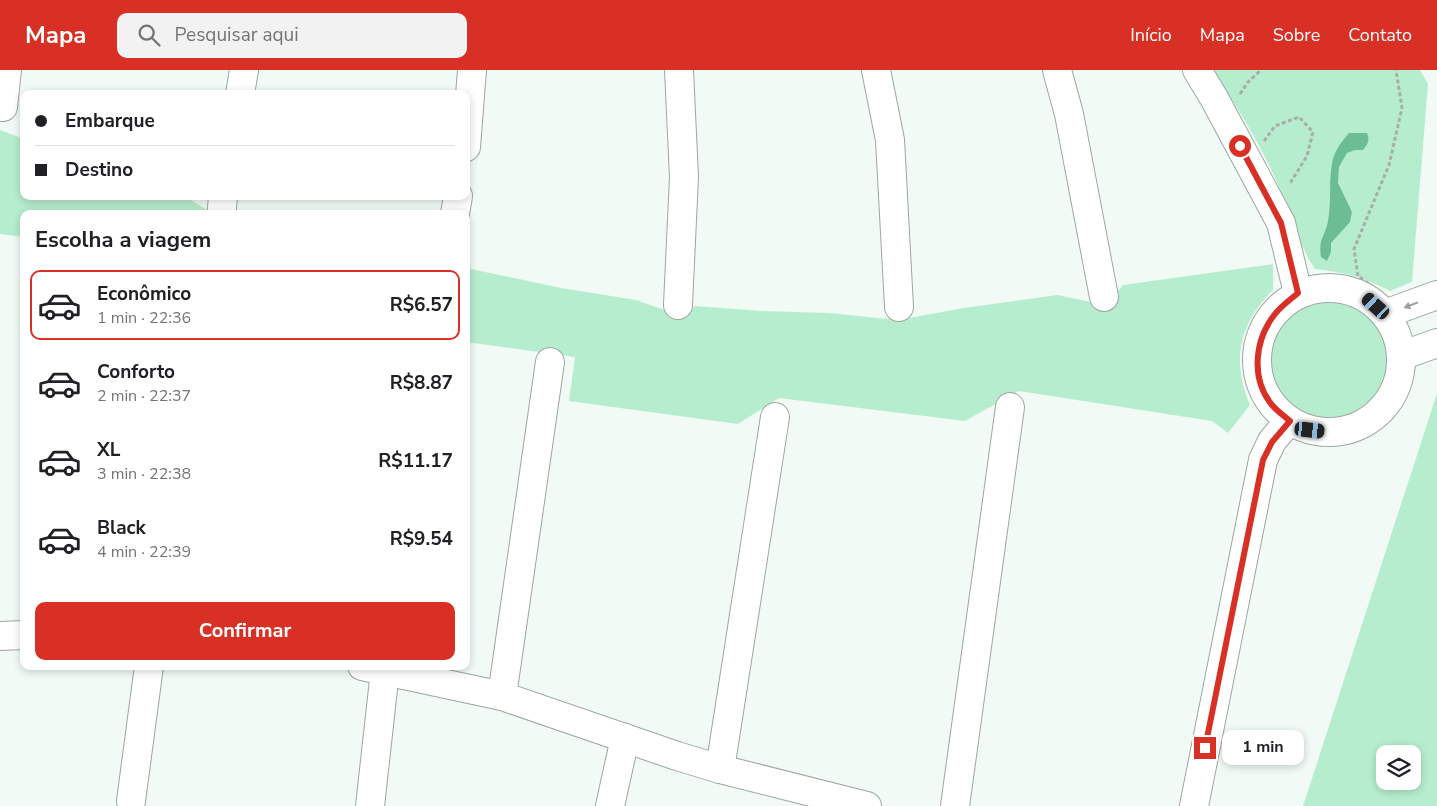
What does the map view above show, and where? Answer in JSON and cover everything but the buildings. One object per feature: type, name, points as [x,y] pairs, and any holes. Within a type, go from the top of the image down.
[{"type":"street","points":[[3,107],[8,70]]},
{"type":"street","points":[[241,90],[244,70]]},
{"type":"street","points":[[470,96],[472,70]]},
{"type":"street","points":[[678,306],[684,177],[679,70]]},
{"type":"street","points":[[876,70],[890,140],[899,307]]},
{"type":"street","points":[[1057,70],[1069,114],[1104,298]]},
{"type":"street","points":[[1198,70],[1281,223],[1298,293]]},
{"type":"street","points":[[1393,311],[1401,356],[1399,379],[1389,399],[1374,416],[1355,427],[1333,432],[1310,430],[1290,421],[1272,404],[1260,382],[1257,357],[1262,333],[1276,312],[1298,293],[1318,289],[1343,289],[1393,311],[1437,295]]},
{"type":"street","points":[[1401,356],[1437,343]]},
{"type":"street","points":[[502,696],[550,362]]},
{"type":"street","points":[[955,806],[1010,407]]},
{"type":"street","points":[[720,769],[775,417]]},
{"type":"street","points":[[1194,806],[1263,460],[1272,442],[1290,421]]},
{"type":"street","points":[[0,636],[20,635]]},
{"type":"street","points":[[132,801],[148,670]]},
{"type":"street","points":[[370,806],[374,670]]},
{"type":"street","points":[[379,670],[502,696],[720,769],[867,806]]},
{"type":"street","points":[[610,806],[625,738]]},
{"type":"path","points":[[1237,98],[1248,82],[1261,70]]},
{"type":"path","points":[[1393,311],[1358,276],[1354,249],[1389,165],[1402,108],[1396,70]]},
{"type":"path","points":[[1258,145],[1263,143],[1275,126],[1299,117],[1313,132],[1307,156],[1298,173],[1286,189],[1266,195]]},
{"type":"shaded area","points":[[1212,70],[1420,70],[1428,84],[1412,282],[1390,291],[1354,276],[1315,269],[1304,250],[1273,173],[1240,113]]},
{"type":"shaded area","points":[[0,130],[20,138],[20,200],[191,200],[207,210],[20,210],[20,236],[0,234]]},
{"type":"shaded area","points":[[1349,133],[1367,133],[1368,140],[1363,150],[1347,153],[1339,167],[1338,183],[1352,212],[1350,222],[1331,243],[1331,252],[1327,261],[1321,257],[1320,246],[1329,213],[1333,159]]},
{"type":"shaded area","points":[[1273,264],[1273,290],[1252,316],[1242,343],[1241,373],[1250,405],[1228,433],[1212,421],[1019,391],[965,421],[779,398],[738,424],[569,401],[575,357],[470,343],[470,269],[561,288],[636,300],[676,314],[694,306],[829,313],[898,320],[964,308],[1057,295],[1106,305],[1123,285]]},
{"type":"shaded area","points":[[1329,302],[1351,306],[1361,311],[1370,319],[1378,328],[1383,338],[1387,360],[1383,382],[1378,392],[1370,401],[1361,409],[1351,414],[1329,418],[1307,414],[1297,409],[1288,401],[1280,392],[1275,382],[1271,360],[1275,338],[1280,328],[1288,319],[1297,311],[1307,306]]},
{"type":"shaded area","points":[[1437,393],[1437,806],[1303,806]]},
{"type":"route","points":[[1205,748],[1263,460],[1272,442],[1290,421],[1272,404],[1260,382],[1257,357],[1262,333],[1276,312],[1298,293],[1281,223],[1240,146]]}]
